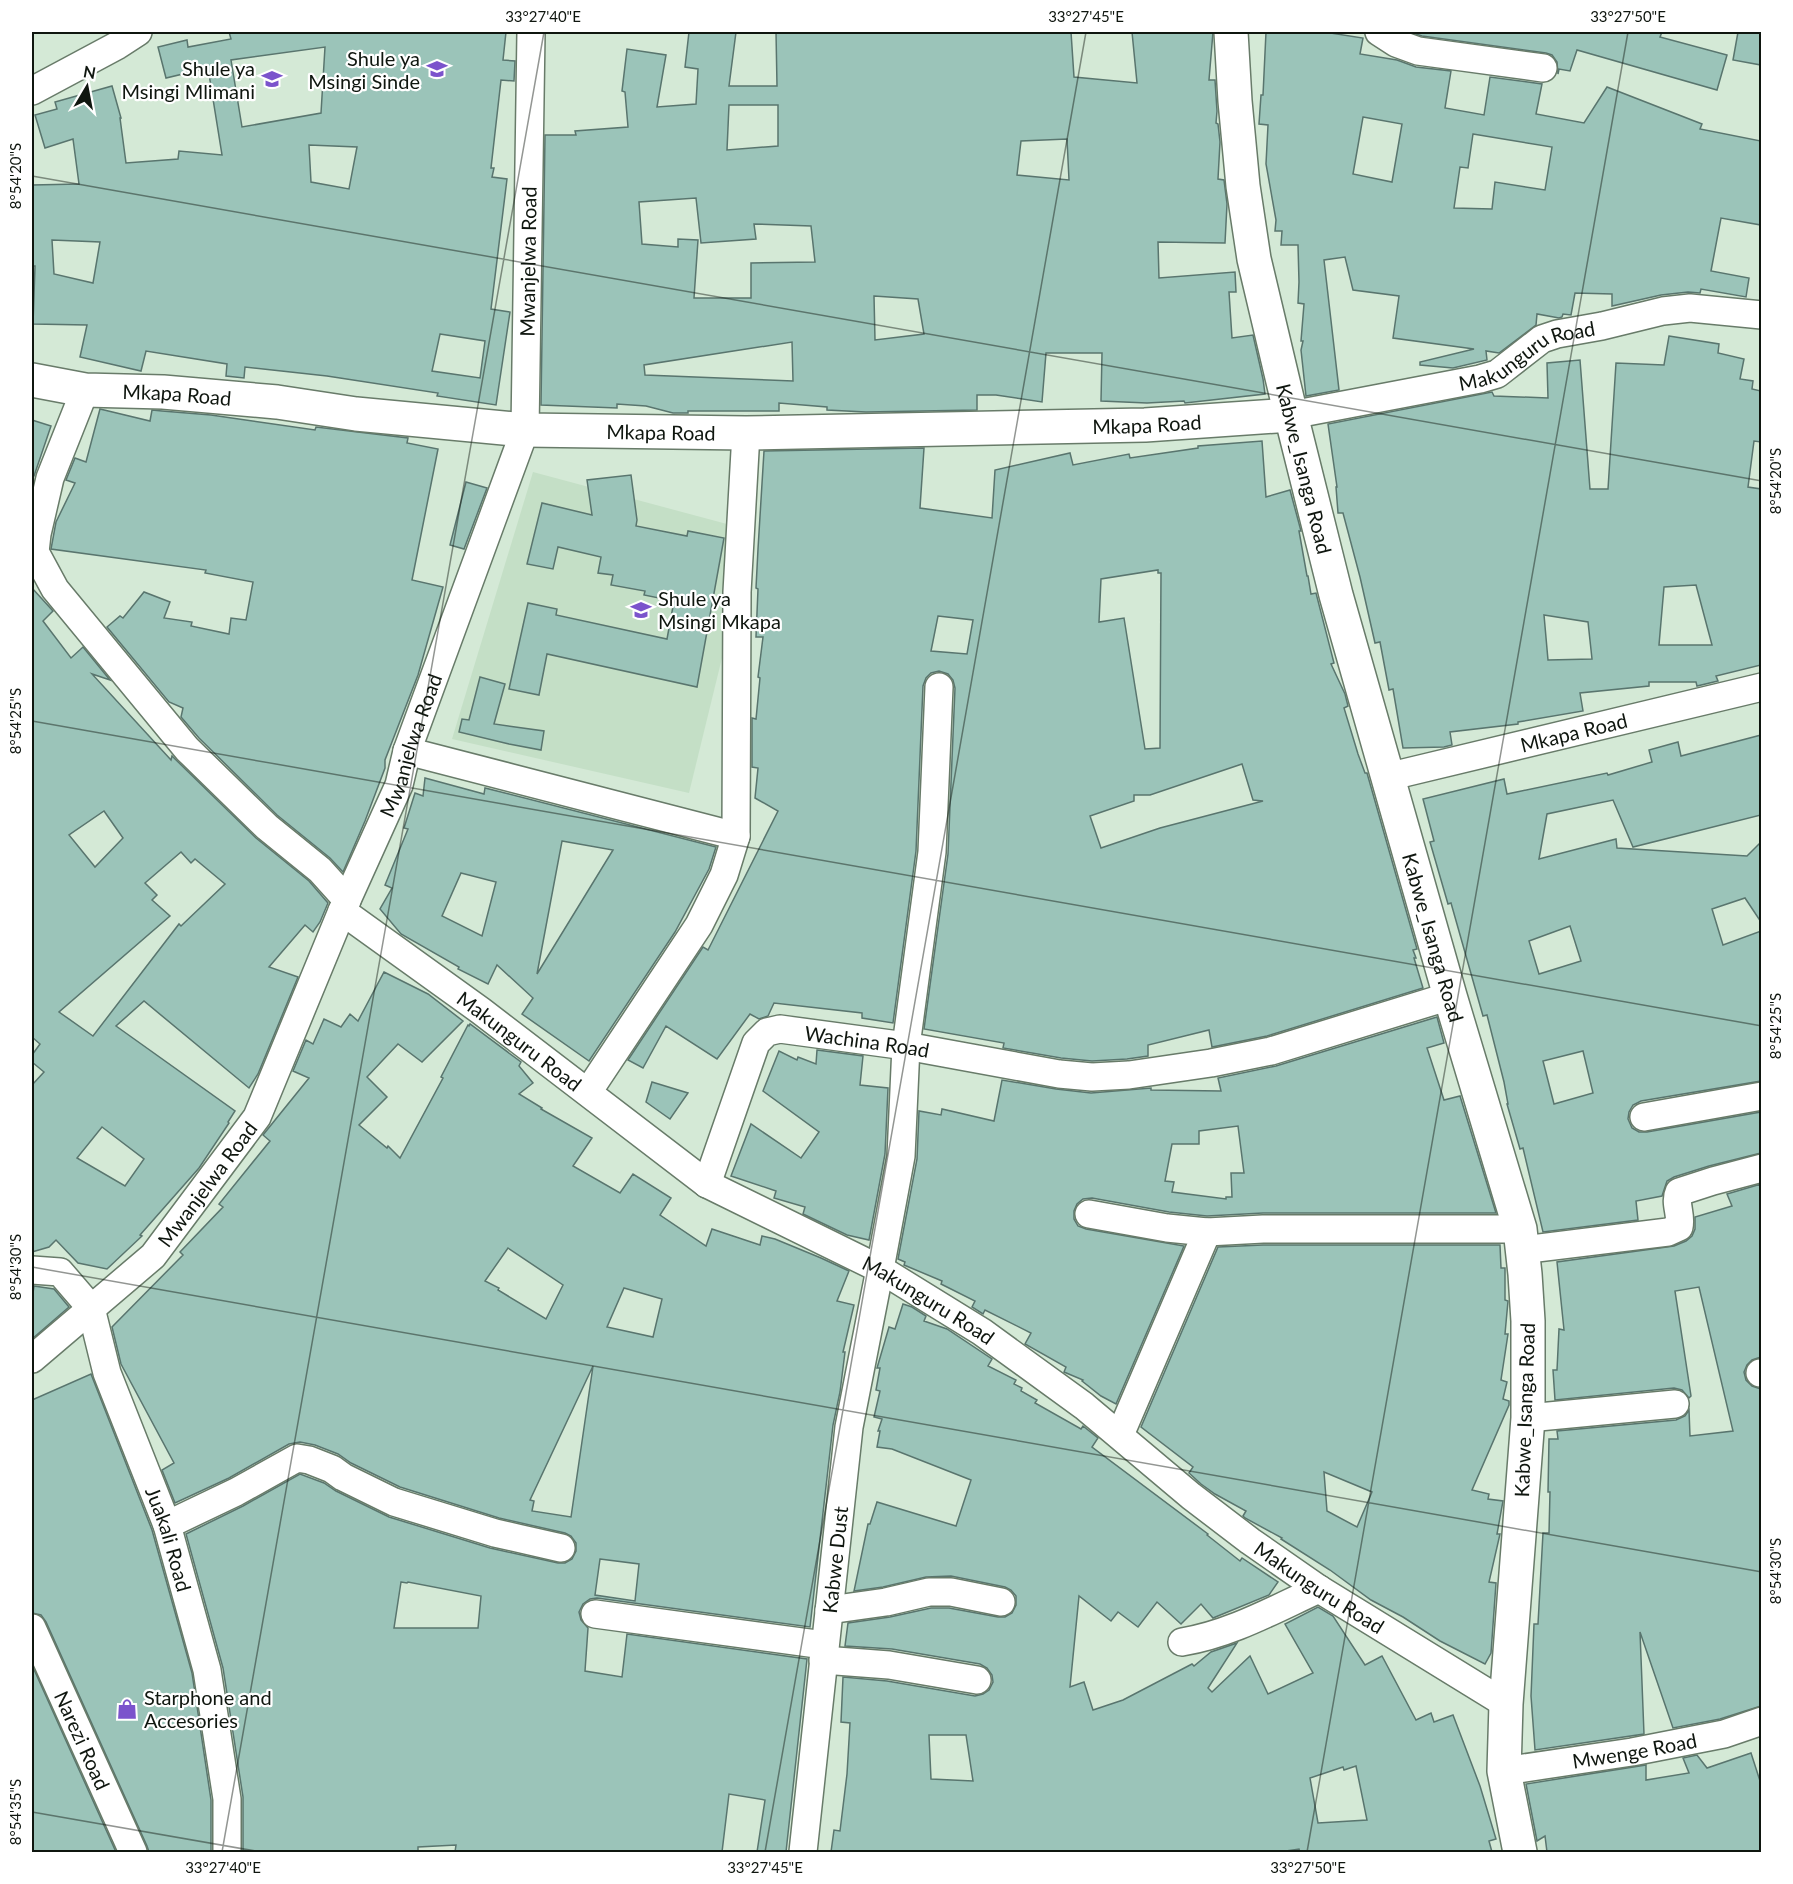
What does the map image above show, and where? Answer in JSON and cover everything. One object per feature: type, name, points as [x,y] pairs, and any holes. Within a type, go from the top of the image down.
[{"type":"street","points":[[32,91],[138,32]]},
{"type":"street","name":"Mwanjelwa Road","points":[[32,1359],[153,1256],[257,1117],[345,905],[399,785],[406,751],[525,430],[531,32]]},
{"type":"street","name":"Kabwe_Isanga Road","points":[[1231,32],[1244,196],[1254,259],[1291,415],[1336,595],[1521,1240],[1528,1321],[1528,1418],[1506,1704],[1504,1771],[1520,1852]]},
{"type":"street","points":[[1379,32],[1396,43],[1418,51],[1544,68]]},
{"type":"street","name":"Makunguru Road","points":[[1291,415],[1480,379],[1497,374],[1542,339],[1663,311],[1690,308],[1761,315]]},
{"type":"street","name":"Mkapa Road","points":[[32,380],[85,390],[163,392],[277,402],[356,414],[525,430],[746,433],[1145,425],[1291,415]]},
{"type":"street","name":"Makunguru Road","points":[[85,390],[50,478],[35,552],[55,589],[187,749],[267,827],[320,870],[345,905],[706,1184],[880,1269],[982,1332],[1084,1406],[1250,1541],[1319,1589],[1506,1704]]},
{"type":"street","points":[[588,1092],[699,925],[724,875],[736,836],[737,592],[746,433]]},
{"type":"street","name":"Kabwe Dust","points":[[803,1852],[849,1427],[900,1156],[906,1046],[932,852],[939,687]]},
{"type":"street","name":"Mkapa Road","points":[[1387,777],[1761,687]]},
{"type":"street","points":[[406,751],[736,836]]},
{"type":"street","name":"Wachina Road","points":[[706,1184],[756,1043],[767,1032],[780,1029],[906,1046],[1059,1074],[1092,1077],[1129,1075],[1211,1063],[1271,1051],[1450,996]]},
{"type":"street","points":[[1644,1117],[1761,1096]]},
{"type":"street","points":[[1089,1214],[1167,1228],[1207,1232],[1263,1229],[1521,1240],[1668,1232],[1679,1227],[1676,1199],[1679,1192],[1761,1168]]},
{"type":"street","points":[[1120,1435],[1207,1232]]},
{"type":"street","name":"Juakali Road","points":[[32,1270],[60,1272],[91,1308],[107,1372],[167,1525],[207,1670],[227,1799],[227,1852]]},
{"type":"street","points":[[1528,1418],[1675,1404]]},
{"type":"street","points":[[167,1525],[236,1492],[297,1458],[332,1469],[343,1477],[394,1502],[495,1533],[561,1548]]},
{"type":"street","points":[[1182,1642],[1204,1639],[1319,1589]]},
{"type":"street","points":[[829,1610],[886,1602],[930,1592],[951,1592],[1001,1602]]},
{"type":"street","points":[[595,1614],[977,1680]]},
{"type":"street","name":"Narezi Road","points":[[32,1628],[133,1852]]},
{"type":"street","name":"Mwenge Road","points":[[1504,1771],[1632,1752],[1724,1734],[1761,1721]]},
{"type":"shaded area","points":[[533,472],[753,531],[689,793],[452,739]]},
{"type":"building","points":[[229,32],[506,32],[503,60],[515,61],[514,81],[501,80],[491,168],[494,168],[492,177],[507,179],[491,309],[510,312],[496,405],[437,396],[438,393],[327,376],[245,367],[244,378],[226,376],[227,364],[146,351],[141,371],[80,357],[87,325],[33,324],[35,266],[32,266],[32,185],[79,184],[73,139],[45,148],[35,115],[57,109],[55,102],[112,86],[121,118],[126,163],[178,159],[179,151],[222,155],[208,68],[166,78],[158,47],[187,40],[188,47],[231,39]],"holes":[[[325,47],[321,113],[242,127],[231,60]],[[309,145],[357,147],[349,189],[311,182]],[[52,240],[100,242],[93,283],[54,274]],[[440,334],[485,341],[480,378],[432,371]]]},
{"type":"building","points":[[689,32],[736,32],[729,86],[777,86],[776,32],[1071,32],[1074,77],[1137,83],[1132,32],[1213,32],[1209,80],[1215,80],[1216,123],[1220,142],[1218,179],[1224,180],[1227,204],[1225,243],[1158,242],[1159,278],[1235,272],[1236,292],[1229,292],[1232,338],[1253,335],[1265,394],[1185,403],[1184,401],[1147,403],[1101,401],[1102,353],[1046,353],[1042,402],[996,395],[977,395],[977,410],[866,412],[827,410],[827,407],[779,403],[779,411],[673,413],[646,406],[617,404],[617,408],[541,405],[545,135],[576,135],[575,131],[628,127],[625,92],[622,91],[627,49],[666,55],[657,107],[696,104],[698,69],[685,67]],"holes":[[[729,105],[778,105],[778,146],[727,150]],[[1067,139],[1069,180],[1017,175],[1021,141]],[[696,198],[701,243],[756,239],[754,224],[811,226],[815,262],[751,263],[751,298],[694,298],[698,240],[678,239],[678,247],[642,244],[639,202]],[[874,296],[918,299],[924,334],[875,340]],[[792,342],[793,381],[645,375],[644,365]]]},
{"type":"building","points":[[1266,32],[1324,32],[1363,38],[1360,54],[1397,60],[1416,67],[1451,71],[1445,108],[1484,115],[1490,77],[1542,84],[1536,114],[1584,123],[1607,87],[1702,124],[1700,129],[1761,141],[1761,225],[1721,218],[1711,271],[1749,278],[1746,297],[1701,289],[1700,293],[1661,295],[1612,306],[1612,294],[1575,293],[1571,315],[1563,314],[1559,318],[1537,314],[1536,325],[1499,353],[1486,351],[1487,360],[1453,368],[1420,365],[1420,362],[1474,349],[1393,338],[1399,296],[1353,290],[1345,257],[1324,260],[1339,390],[1306,396],[1301,350],[1304,304],[1298,303],[1298,245],[1281,245],[1282,231],[1275,231],[1276,220],[1266,164],[1268,125],[1259,124],[1261,95],[1263,95]],"holes":[[[1363,117],[1402,124],[1392,182],[1353,174]],[[1473,134],[1552,147],[1545,190],[1495,182],[1492,209],[1454,208],[1460,167],[1468,168]]]},
{"type":"building","points":[[1410,32],[1662,32],[1660,37],[1727,55],[1717,90],[1577,50],[1570,71],[1559,69],[1558,74],[1557,62],[1552,55],[1546,53],[1422,36]]},
{"type":"building","points":[[1738,32],[1761,32],[1761,65],[1733,60]]},
{"type":"building","points":[[1669,336],[1719,344],[1718,353],[1744,359],[1740,379],[1753,381],[1752,389],[1761,391],[1761,442],[1754,441],[1748,487],[1761,489],[1761,665],[1716,676],[1718,681],[1697,686],[1696,682],[1649,682],[1649,686],[1580,693],[1583,711],[1518,722],[1518,724],[1450,732],[1452,745],[1444,747],[1403,748],[1393,689],[1389,690],[1380,642],[1375,643],[1343,513],[1338,513],[1337,487],[1328,424],[1492,392],[1494,396],[1548,398],[1547,363],[1580,360],[1590,489],[1608,489],[1616,363],[1664,365]],"holes":[[[1696,585],[1712,645],[1659,645],[1664,587]],[[1544,615],[1588,622],[1592,659],[1548,660]]]},
{"type":"building","points":[[100,409],[150,421],[152,410],[211,415],[315,430],[316,427],[408,438],[407,443],[438,449],[412,580],[443,587],[418,675],[385,760],[385,768],[365,821],[343,872],[330,858],[277,815],[199,738],[181,717],[183,708],[169,702],[107,627],[120,616],[123,618],[144,592],[170,602],[164,618],[192,622],[191,626],[229,634],[231,618],[246,620],[253,582],[205,573],[206,570],[51,549],[56,522],[75,483],[66,480],[75,458],[86,462]]},
{"type":"building","points":[[32,420],[51,426],[34,476],[32,476]]},
{"type":"building","points":[[1262,441],[1266,497],[1290,490],[1301,531],[1299,531],[1311,594],[1316,593],[1334,663],[1331,664],[1345,694],[1348,706],[1344,708],[1358,754],[1365,773],[1367,773],[1417,949],[1413,950],[1416,958],[1414,958],[1423,988],[1267,1036],[1212,1047],[1209,1030],[1148,1045],[1148,1056],[1127,1059],[1092,1061],[1061,1058],[1003,1048],[1004,1043],[924,1029],[948,854],[955,688],[948,674],[939,671],[931,673],[923,686],[916,851],[893,1023],[862,1018],[862,1013],[774,1003],[768,1016],[759,1019],[750,1014],[717,1059],[666,1026],[643,1068],[628,1060],[703,947],[708,950],[778,811],[755,798],[758,768],[752,767],[752,718],[756,719],[763,637],[756,637],[758,589],[756,588],[764,451],[924,448],[920,508],[992,518],[995,470],[1070,453],[1073,465],[1129,454],[1130,458],[1198,448],[1198,446]],"holes":[[[1158,570],[1158,573],[1161,573],[1160,748],[1145,749],[1124,618],[1099,622],[1101,579]],[[938,616],[973,620],[967,654],[931,651]],[[1242,764],[1253,800],[1263,801],[1160,828],[1101,848],[1090,816],[1134,801],[1134,795],[1150,795]]]},
{"type":"building","points":[[631,475],[636,526],[687,536],[688,531],[724,538],[697,687],[547,654],[539,695],[509,689],[528,603],[557,609],[556,615],[667,639],[674,601],[644,595],[645,591],[611,585],[613,575],[598,573],[601,557],[558,547],[553,569],[527,564],[542,503],[592,515],[587,480]]},
{"type":"building","points":[[466,482],[487,488],[464,549],[450,545]]},
{"type":"building","points":[[32,588],[53,611],[43,621],[71,658],[83,647],[110,680],[92,674],[171,760],[172,756],[256,838],[309,881],[328,903],[313,932],[305,925],[269,967],[298,977],[258,1074],[249,1088],[144,1001],[116,1026],[235,1111],[199,1168],[140,1235],[142,1236],[107,1269],[78,1263],[56,1240],[49,1247],[32,1252],[32,1085],[44,1072],[32,1062],[32,1055],[40,1044],[32,1037]],"holes":[[[104,811],[123,838],[95,867],[69,835]],[[181,852],[191,863],[195,859],[225,884],[181,926],[179,924],[93,1036],[59,1012],[170,916],[152,900],[157,895],[145,883]],[[102,1127],[144,1159],[125,1186],[77,1158]]]},
{"type":"building","points":[[480,677],[505,684],[494,724],[544,731],[541,750],[459,732],[462,719],[469,720]]},
{"type":"building","points":[[1761,735],[1761,815],[1633,847],[1613,800],[1547,814],[1539,859],[1616,839],[1617,848],[1747,856],[1761,842],[1761,922],[1745,898],[1712,909],[1723,945],[1761,931],[1761,1081],[1641,1101],[1633,1105],[1628,1119],[1632,1128],[1639,1132],[1647,1132],[1761,1112],[1761,1153],[1674,1177],[1667,1181],[1662,1196],[1636,1201],[1638,1220],[1543,1232],[1523,1148],[1520,1149],[1507,1104],[1504,1082],[1487,1015],[1483,1016],[1451,903],[1448,904],[1430,842],[1434,841],[1423,799],[1504,779],[1507,794],[1607,773],[1608,775],[1652,762],[1649,750],[1678,742],[1681,756]],"holes":[[[1570,926],[1581,961],[1539,974],[1529,941]],[[1583,1051],[1593,1093],[1554,1104],[1543,1061]]]},
{"type":"building","points":[[425,778],[484,794],[485,788],[716,847],[709,869],[675,932],[589,1061],[522,1014],[533,998],[497,965],[488,984],[458,969],[459,967],[401,934],[380,909],[392,888],[385,885],[408,829],[404,828],[415,793],[423,796]],"holes":[[[562,841],[613,850],[537,974]],[[461,873],[496,882],[482,936],[442,916]]]},
{"type":"building","points":[[384,972],[428,994],[463,1021],[422,1062],[398,1044],[367,1077],[387,1097],[359,1125],[387,1148],[388,1146],[400,1158],[470,1024],[521,1062],[519,1066],[533,1083],[519,1094],[592,1138],[573,1166],[620,1193],[633,1174],[671,1198],[660,1215],[706,1246],[712,1229],[760,1245],[762,1236],[775,1239],[849,1271],[837,1301],[854,1305],[843,1352],[845,1352],[840,1392],[833,1425],[810,1627],[597,1598],[590,1599],[583,1604],[579,1612],[581,1620],[588,1628],[585,1671],[622,1677],[627,1634],[807,1659],[786,1852],[757,1852],[765,1800],[729,1794],[722,1852],[455,1852],[456,1845],[418,1847],[418,1852],[243,1852],[243,1797],[223,1668],[186,1534],[300,1474],[324,1483],[389,1517],[490,1548],[558,1563],[565,1563],[572,1559],[576,1551],[576,1543],[571,1536],[565,1533],[499,1518],[400,1487],[351,1463],[338,1454],[300,1442],[289,1444],[229,1478],[175,1503],[162,1470],[174,1463],[121,1364],[112,1327],[183,1255],[180,1252],[223,1207],[219,1204],[270,1141],[263,1135],[309,1078],[293,1071],[306,1040],[313,1044],[324,1019],[341,1027],[350,1014],[358,1021]],"holes":[[[508,1248],[563,1285],[546,1319],[485,1281]],[[624,1288],[662,1299],[653,1337],[607,1327]],[[593,1366],[571,1517],[532,1511],[534,1501],[530,1500]],[[600,1559],[639,1564],[635,1601],[595,1595]],[[401,1582],[481,1596],[478,1628],[394,1628]]]},
{"type":"building","points":[[1437,1017],[1444,1043],[1427,1048],[1444,1100],[1460,1096],[1496,1213],[1263,1213],[1207,1216],[1169,1212],[1092,1198],[1083,1199],[1074,1211],[1074,1219],[1078,1226],[1184,1246],[1116,1404],[1101,1396],[1083,1380],[1064,1372],[1066,1367],[1025,1344],[1031,1333],[985,1310],[983,1314],[972,1307],[975,1301],[941,1284],[942,1281],[904,1265],[905,1262],[898,1259],[917,1159],[919,1111],[941,1115],[942,1109],[994,1121],[1002,1080],[1091,1093],[1151,1088],[1151,1090],[1221,1091],[1218,1078],[1276,1066]],"holes":[[[1238,1126],[1244,1173],[1231,1173],[1232,1197],[1226,1197],[1226,1199],[1172,1192],[1174,1182],[1165,1181],[1172,1144],[1199,1144],[1199,1131]]]},
{"type":"building","points":[[817,1050],[863,1056],[860,1085],[888,1088],[885,1154],[869,1240],[847,1235],[803,1214],[805,1207],[774,1198],[776,1191],[731,1176],[751,1124],[801,1158],[819,1132],[763,1091],[779,1051],[797,1060],[798,1057],[816,1064]]},
{"type":"building","points":[[652,1082],[688,1093],[670,1119],[646,1102]]},
{"type":"building","points":[[1761,1184],[1761,1357],[1752,1360],[1744,1372],[1746,1380],[1752,1386],[1761,1389],[1761,1706],[1720,1719],[1673,1728],[1640,1632],[1644,1734],[1535,1750],[1531,1696],[1534,1624],[1538,1624],[1543,1533],[1549,1533],[1549,1439],[1558,1439],[1557,1431],[1676,1420],[1685,1416],[1689,1410],[1690,1436],[1733,1431],[1699,1287],[1675,1291],[1691,1396],[1689,1398],[1682,1390],[1674,1388],[1555,1400],[1553,1370],[1557,1370],[1559,1329],[1564,1330],[1557,1262],[1674,1246],[1692,1236],[1695,1229],[1695,1217],[1732,1206],[1727,1194]]},
{"type":"building","points":[[1500,1245],[1501,1268],[1505,1268],[1505,1300],[1508,1301],[1505,1334],[1508,1334],[1501,1380],[1507,1382],[1503,1399],[1509,1401],[1509,1405],[1472,1490],[1489,1494],[1488,1499],[1503,1501],[1497,1534],[1500,1534],[1489,1582],[1496,1583],[1491,1653],[1485,1664],[1440,1641],[1371,1600],[1282,1538],[1245,1518],[1243,1516],[1246,1511],[1201,1484],[1189,1473],[1193,1467],[1141,1427],[1218,1247]],"holes":[[[1324,1472],[1372,1492],[1357,1527],[1327,1511]]]},
{"type":"building","points":[[34,1286],[54,1289],[69,1307],[32,1339],[32,1294]]},
{"type":"building","points":[[903,1304],[926,1316],[924,1321],[947,1329],[992,1359],[988,1366],[1016,1380],[1014,1384],[1037,1400],[1035,1403],[1081,1429],[1083,1426],[1098,1438],[1092,1447],[1208,1534],[1240,1561],[1242,1558],[1278,1582],[1269,1595],[1213,1618],[1201,1604],[1181,1624],[1157,1602],[1138,1627],[1118,1612],[1111,1621],[1079,1596],[1070,1687],[1084,1682],[1093,1710],[1123,1700],[1192,1664],[1194,1666],[1211,1652],[1237,1643],[1208,1688],[1212,1692],[1250,1656],[1268,1694],[1313,1673],[1285,1624],[1318,1607],[1333,1616],[1365,1665],[1382,1656],[1416,1720],[1431,1713],[1434,1722],[1453,1715],[1480,1786],[1496,1839],[1489,1841],[1492,1852],[1300,1852],[1299,1849],[1279,1852],[831,1852],[834,1830],[840,1831],[847,1774],[850,1723],[841,1722],[843,1677],[887,1681],[975,1696],[989,1690],[993,1682],[992,1675],[987,1668],[980,1664],[892,1649],[845,1646],[848,1623],[931,1608],[949,1608],[1005,1617],[1012,1613],[1016,1605],[1016,1596],[1005,1587],[951,1576],[926,1577],[854,1591],[868,1524],[870,1524],[877,1502],[956,1526],[971,1480],[892,1449],[877,1447],[880,1431],[878,1431],[882,1419],[874,1417],[880,1391],[876,1390],[880,1368],[877,1368],[889,1327],[895,1329]],"holes":[[[929,1735],[966,1735],[973,1781],[931,1779]],[[1356,1766],[1367,1820],[1318,1823],[1310,1778],[1343,1767],[1344,1770]]]},
{"type":"building","points":[[91,1374],[152,1530],[192,1673],[211,1800],[211,1852],[149,1852],[46,1622],[41,1615],[32,1613],[32,1400]]},
{"type":"building","points":[[32,1665],[116,1852],[32,1852]]},
{"type":"building","points":[[1751,1753],[1761,1784],[1761,1852],[1547,1852],[1545,1836],[1537,1841],[1526,1784],[1646,1765],[1646,1780],[1689,1773],[1683,1758],[1697,1755],[1707,1768]]},
{"type":"place","name":"Shule ya Msingi Sinde","points":[[437,69]]},
{"type":"place","name":"Shule ya Msingi Mlimani","points":[[272,79]]},
{"type":"place","name":"Shule ya Msingi Mkapa","points":[[641,610]]},
{"type":"place","name":"Starphone and Accesories","points":[[127,1709]]}]
